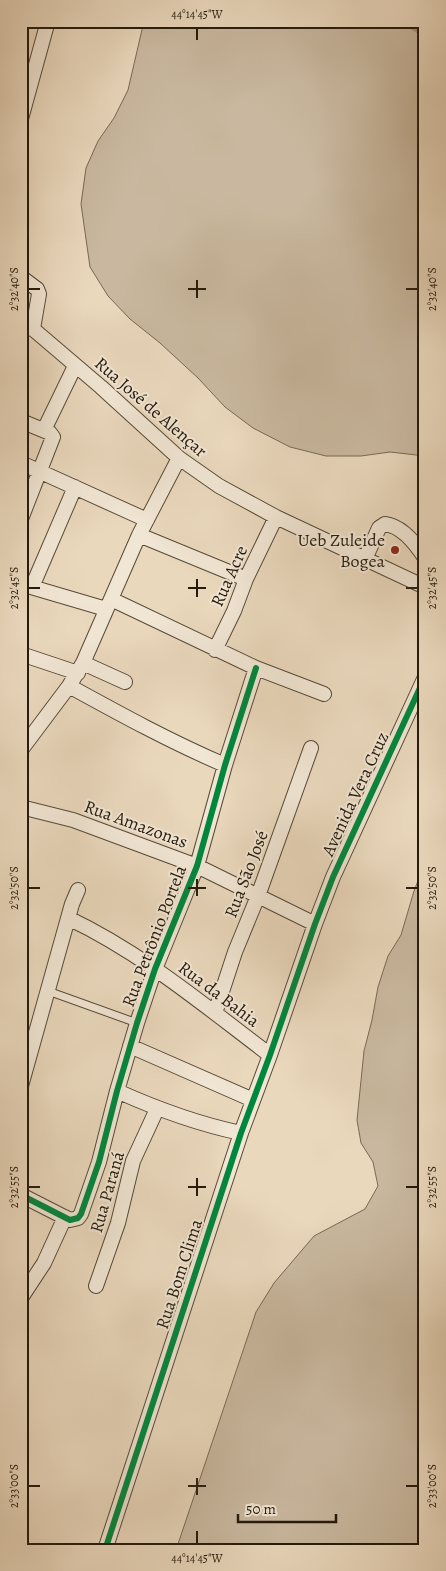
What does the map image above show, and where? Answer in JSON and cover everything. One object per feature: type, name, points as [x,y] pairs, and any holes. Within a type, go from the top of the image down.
[{"type":"street","points":[[21,119],[48,21]]},
{"type":"street","points":[[21,277],[37,289],[39,294],[27,328]]},
{"type":"street","name":"Rua José de Alençar","points":[[27,328],[75,366],[179,458],[219,486],[276,517],[425,587]]},
{"type":"street","points":[[44,430],[75,366]]},
{"type":"street","points":[[21,421],[44,430],[52,435],[53,439],[21,519]]},
{"type":"street","points":[[21,750],[81,668],[139,535],[179,458]]},
{"type":"street","points":[[21,463],[147,520]]},
{"type":"street","points":[[75,487],[24,586],[108,604],[261,670],[324,694]]},
{"type":"street","name":"Rua Acre","points":[[215,650],[276,517]]},
{"type":"street","points":[[365,559],[379,528],[385,524],[390,524],[402,532],[417,546],[425,558]]},
{"type":"street","points":[[139,535],[246,579]]},
{"type":"street","points":[[21,654],[81,668],[125,682]]},
{"type":"street","name":"Rua Petrônio Portela","points":[[65,1217],[74,1220],[81,1214],[99,1162],[117,1090],[137,1023],[155,969],[197,866],[225,765],[261,670]]},
{"type":"street","name":"Avenida Vera Cruz","points":[[315,924],[332,877],[425,677]]},
{"type":"street","points":[[69,686],[152,732],[225,765]]},
{"type":"street","name":"Rua São José","points":[[215,1013],[235,952],[258,896],[311,748]]},
{"type":"street","name":"Rua Amazonas","points":[[21,808],[74,820],[197,866],[315,924]]},
{"type":"street","points":[[21,1086],[72,904],[78,890]]},
{"type":"street","name":"Rua da Bahia","points":[[68,918],[93,930],[155,969],[270,1055]]},
{"type":"street","name":"Rua Bom Clima","points":[[105,1550],[241,1133],[315,924]]},
{"type":"street","points":[[130,1046],[253,1100]]},
{"type":"street","points":[[117,1090],[157,1109],[241,1133]]},
{"type":"street","name":"Rua Paraná","points":[[96,1286],[118,1223],[133,1161],[157,1109]]},
{"type":"street","points":[[21,1196],[65,1217],[44,1263],[21,1298]]},
{"type":"lane","points":[[48,991],[137,1023]]},
{"type":"shaded area","points":[[144,21],[425,21],[425,456],[390,452],[361,456],[326,456],[290,447],[253,428],[225,407],[198,378],[160,343],[130,319],[108,296],[90,267],[81,204],[86,168],[98,141],[114,118],[128,90]]},
{"type":"shaded area","points":[[425,863],[425,1550],[176,1550],[256,1312],[274,1283],[314,1236],[365,1209],[378,1186],[373,1162],[361,1143],[357,1120],[364,1051],[378,987],[388,956],[401,935],[414,891]]},
{"type":"waterway","points":[[420,21],[425,24]]},
{"type":"cycle path","points":[[21,1195],[70,1220],[78,1218],[81,1214],[99,1162],[137,1023],[155,969],[197,866],[225,765],[256,668]]},
{"type":"cycle path","points":[[105,1550],[241,1133],[315,924],[333,877],[425,677]]},
{"type":"place","name":"Ueb Zuleide Bogea","points":[[395,550]]}]
